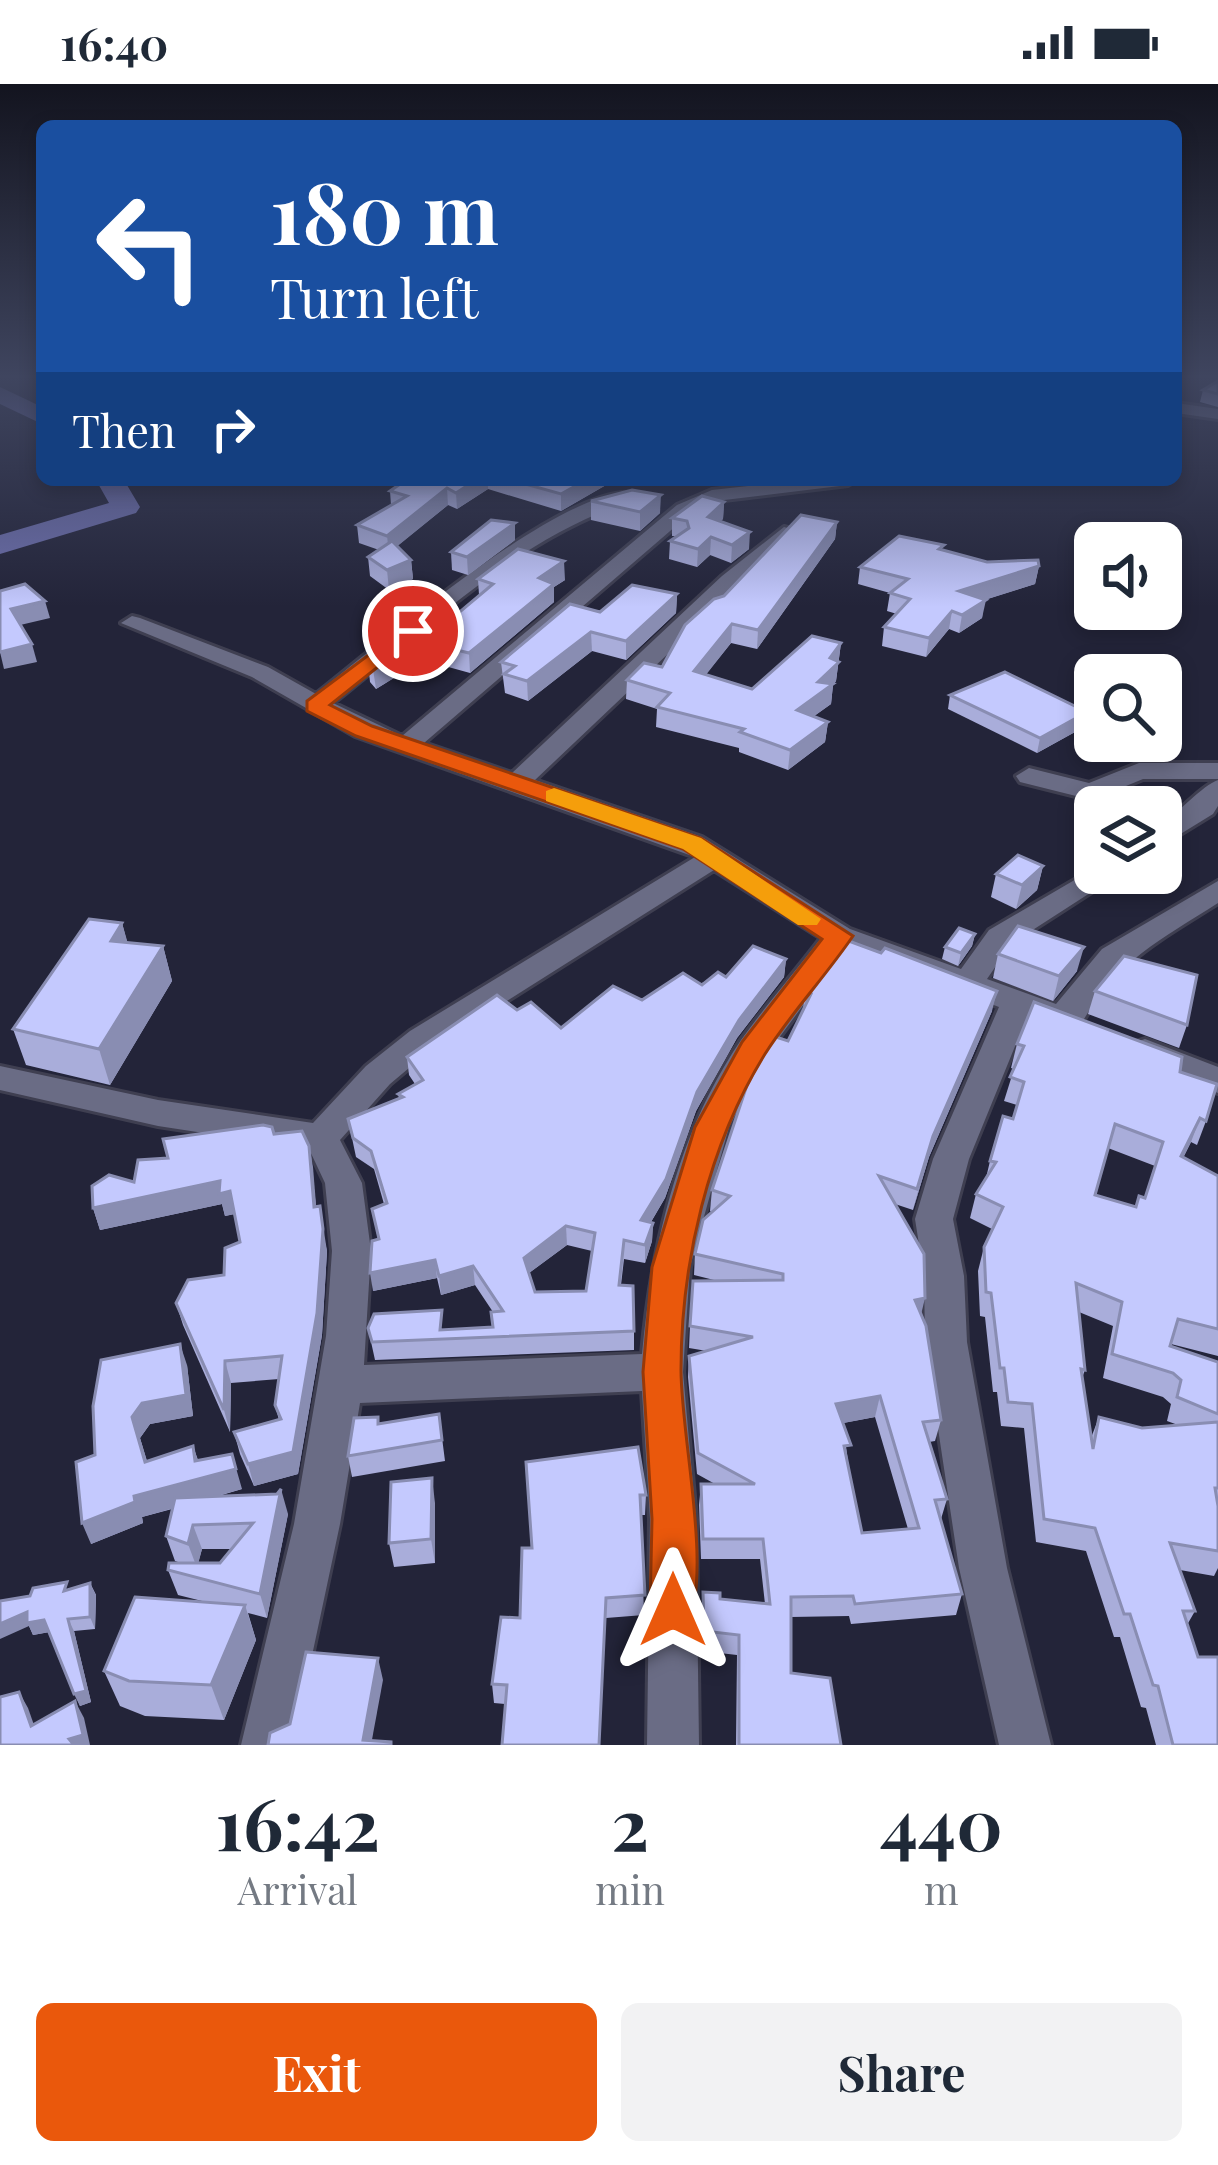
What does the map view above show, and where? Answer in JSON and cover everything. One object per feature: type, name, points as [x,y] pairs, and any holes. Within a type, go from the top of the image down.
[{"type":"street","points":[[406,745],[684,509],[712,496],[797,486]]},
{"type":"street","points":[[315,706],[526,547],[592,505],[636,497],[684,509]]},
{"type":"street","points":[[517,783],[698,608],[784,533]]},
{"type":"street","points":[[132,623],[260,672],[315,706],[406,745],[692,843],[839,936],[1218,1081]]},
{"type":"street","points":[[1029,776],[1092,792],[1139,771],[1218,771]]},
{"type":"street","points":[[1182,823],[1203,808],[1218,788]]},
{"type":"street","points":[[321,1138],[398,1057],[716,856]]},
{"type":"street","points":[[1062,1018],[1113,956],[1218,890]]},
{"type":"street","points":[[968,982],[1000,937],[1074,893]]},
{"type":"street","points":[[673,1745],[673,1519],[662,1372],[670,1267],[711,1127],[753,1049],[839,936]]},
{"type":"street","points":[[1017,1002],[951,1159],[934,1219],[944,1276],[946,1342],[983,1568],[1025,1745]]},
{"type":"street","points":[[0,1078],[158,1113],[321,1138],[339,1162],[346,1186],[350,1304],[344,1385],[267,1745]]},
{"type":"street","points":[[344,1385],[662,1372]]},
{"type":"building","points":[[397,486],[467,486],[456,493],[447,488],[387,536],[357,525],[407,496],[390,491]]},
{"type":"building","points":[[532,486],[575,486],[561,494]]},
{"type":"building","points":[[632,490],[661,495],[640,512],[591,501]]},
{"type":"building","points":[[702,496],[724,502],[708,517],[750,532],[732,545],[711,537],[698,549],[670,541],[689,528],[687,521],[672,518]]},
{"type":"building","points":[[801,515],[837,522],[758,630],[732,624],[694,671],[752,689],[812,636],[841,643],[830,658],[839,662],[818,682],[833,684],[797,710],[828,722],[790,750],[740,732],[744,729],[657,707],[670,693],[627,680],[644,663],[662,667],[685,625],[724,596]]},
{"type":"building","points":[[491,520],[515,523],[467,557],[451,552]]},
{"type":"building","points":[[899,536],[944,545],[939,549],[987,562],[1038,560],[1039,566],[959,591],[986,600],[962,615],[952,611],[929,638],[884,627],[910,599],[890,593],[908,579],[860,567]]},
{"type":"building","points":[[392,541],[411,560],[387,570],[368,557]]},
{"type":"building","points":[[518,549],[564,561],[539,578],[554,584],[469,653],[421,641],[373,669],[368,662],[435,612],[455,616],[493,584],[478,579]]},
{"type":"building","points":[[25,584],[45,601],[11,609],[32,644],[0,652],[0,591]]},
{"type":"building","points":[[632,585],[677,594],[626,641],[591,632],[527,681],[504,674],[515,666],[501,662],[570,604],[600,612]]},
{"type":"building","points":[[1005,672],[1074,706],[1074,719],[1040,738],[950,695]]},
{"type":"building","points":[[1018,855],[1043,866],[1022,885],[996,874]]},
{"type":"building","points":[[89,919],[122,923],[111,941],[163,946],[99,1049],[13,1029]]},
{"type":"building","points":[[1018,926],[1084,947],[1059,976],[998,954]]},
{"type":"building","points":[[959,928],[975,934],[961,953],[945,947]]},
{"type":"building","points":[[846,940],[881,953],[885,948],[997,991],[933,1136],[917,1189],[879,1176],[924,1254],[925,1298],[915,1300],[926,1326],[941,1420],[923,1422],[947,1499],[935,1500],[962,1594],[855,1604],[853,1596],[791,1597],[791,1673],[830,1678],[841,1745],[739,1745],[739,1635],[704,1631],[703,1592],[720,1593],[720,1599],[770,1604],[763,1539],[703,1539],[701,1484],[755,1484],[698,1453],[689,1356],[753,1337],[690,1326],[693,1281],[783,1280],[783,1274],[695,1254],[703,1220],[730,1196],[712,1190],[747,1085],[773,1036],[788,1041],[811,994],[805,993]],"holes":[[[880,1396],[919,1528],[862,1533],[844,1446],[851,1445],[836,1404]]]},
{"type":"building","points":[[753,946],[786,959],[739,1020],[697,1092],[666,1179],[641,1220],[653,1223],[645,1245],[624,1240],[619,1285],[633,1286],[634,1331],[372,1342],[368,1328],[374,1314],[442,1310],[440,1330],[493,1327],[491,1312],[503,1311],[473,1266],[439,1276],[435,1260],[370,1273],[372,1241],[379,1239],[372,1209],[387,1203],[371,1151],[353,1138],[348,1119],[403,1097],[398,1094],[423,1080],[407,1057],[497,995],[517,1010],[531,1002],[561,1028],[613,986],[642,1000],[683,973],[702,985],[718,972],[726,977]],"holes":[[[566,1226],[595,1233],[586,1291],[535,1292],[524,1258]]]},
{"type":"building","points":[[1124,956],[1197,975],[1187,1025],[1095,991]]},
{"type":"building","points":[[1034,1002],[1182,1057],[1180,1072],[1217,1084],[1206,1121],[1200,1118],[1181,1156],[1218,1176],[1218,1329],[1178,1319],[1170,1346],[1218,1362],[1218,1414],[1177,1397],[1181,1380],[1173,1373],[1112,1354],[1122,1302],[1076,1283],[1085,1370],[1081,1369],[1093,1449],[1099,1417],[1142,1428],[1218,1422],[1218,1551],[1170,1543],[1195,1611],[1183,1611],[1198,1657],[1218,1657],[1218,1745],[1173,1745],[1158,1686],[1153,1685],[1130,1614],[1124,1614],[1095,1528],[1044,1519],[1032,1404],[1008,1402],[991,1293],[986,1292],[984,1247],[1003,1207],[976,1194],[996,1162],[990,1161],[1003,1116],[1013,1119],[1024,1082],[1010,1077],[1024,1046],[1017,1044]],"holes":[[[1115,1124],[1163,1142],[1145,1198],[1139,1196],[1136,1207],[1095,1195]]]},
{"type":"building","points":[[272,1127],[274,1134],[302,1131],[309,1146],[314,1207],[320,1206],[323,1229],[317,1313],[293,1452],[248,1464],[234,1432],[281,1419],[275,1405],[282,1356],[225,1361],[224,1410],[176,1303],[188,1280],[224,1275],[225,1248],[240,1242],[230,1191],[219,1194],[220,1181],[93,1208],[92,1186],[109,1175],[134,1182],[138,1160],[168,1158],[163,1139]]},
{"type":"building","points":[[180,1344],[186,1395],[142,1403],[132,1417],[145,1462],[193,1446],[195,1461],[232,1454],[236,1469],[134,1496],[135,1502],[82,1523],[76,1462],[95,1455],[93,1406],[101,1360]]},
{"type":"building","points":[[439,1414],[442,1440],[348,1456],[354,1418],[378,1417],[378,1424]]},
{"type":"building","points":[[638,1447],[646,1495],[640,1495],[645,1595],[606,1598],[599,1745],[502,1745],[507,1685],[492,1684],[501,1617],[520,1618],[522,1548],[532,1548],[526,1462]]},
{"type":"building","points":[[432,1478],[431,1539],[389,1543],[391,1482]]},
{"type":"building","points":[[281,1489],[260,1594],[168,1570],[169,1563],[220,1563],[253,1523],[193,1525],[188,1544],[166,1536],[175,1498],[277,1494]]},
{"type":"building","points":[[67,1582],[64,1591],[90,1583],[90,1617],[68,1619],[86,1691],[74,1694],[44,1620],[27,1623],[27,1612],[0,1624],[0,1601]]},
{"type":"building","points":[[135,1597],[245,1605],[211,1685],[129,1681],[104,1671]]},
{"type":"building","points":[[306,1652],[378,1658],[363,1740],[391,1745],[268,1745],[270,1733],[290,1724]]},
{"type":"building","points":[[19,1692],[31,1726],[75,1701],[83,1735],[69,1739],[74,1745],[0,1745],[0,1697]]},
{"type":"waterway","points":[[0,545],[126,507],[114,486]]},
{"type":"slow traffic","points":[[554,796],[692,843],[808,919]]},
{"type":"route","points":[[413,631],[315,706],[364,731],[692,843],[839,936],[753,1049],[711,1127],[688,1193],[670,1267],[662,1372],[673,1519],[673,1610]]}]
